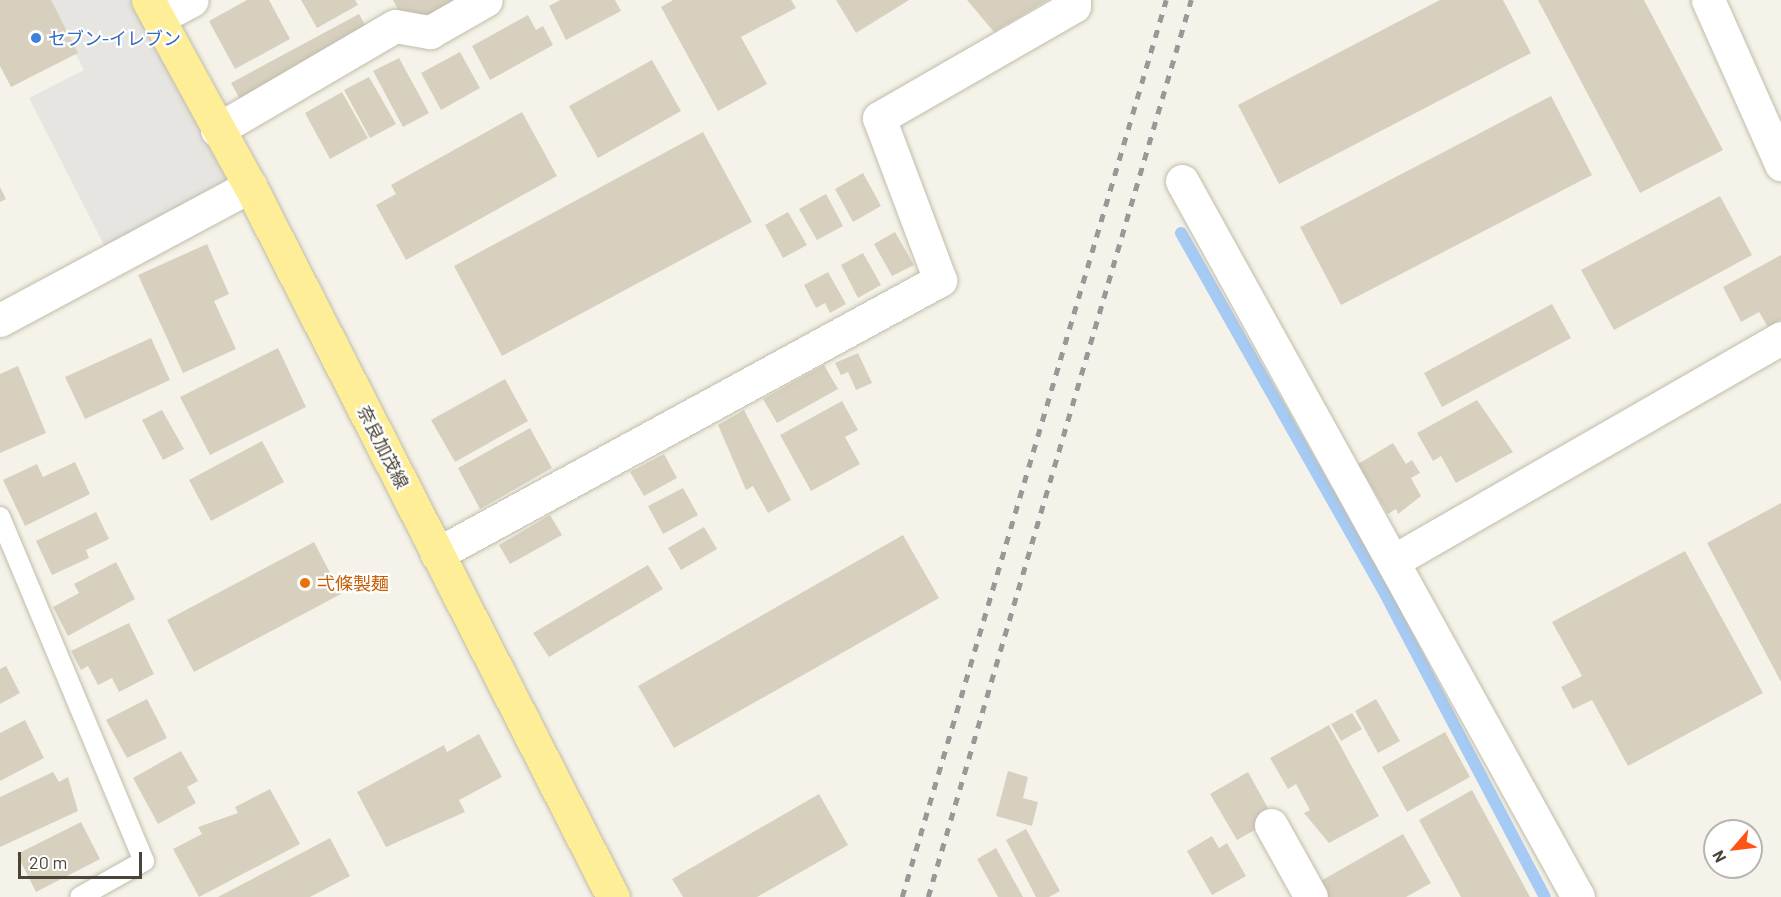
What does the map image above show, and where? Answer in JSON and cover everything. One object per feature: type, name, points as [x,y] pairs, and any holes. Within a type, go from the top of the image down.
[{"type":"main road","name":"奈良加茂線","points":[[153,9],[217,130],[250,186],[613,897]]},
{"type":"street","points":[[153,9],[192,0]]},
{"type":"street","points":[[217,130],[395,26],[430,32],[486,0]]},
{"type":"street","points":[[437,554],[940,280],[879,118],[1074,6],[1074,0]]},
{"type":"street","points":[[1708,0],[1781,164]]},
{"type":"street","points":[[1182,181],[1395,560],[1578,897]]},
{"type":"street","points":[[0,320],[250,186]]},
{"type":"street","points":[[1395,560],[1781,338]]},
{"type":"street","points":[[1270,825],[1311,897]]},
{"type":"lane","points":[[0,517],[144,861],[80,897]]},
{"type":"shaded area","points":[[47,0],[138,0],[233,180],[106,249],[29,98],[84,70]]},
{"type":"building","points":[[0,0],[51,0],[78,53],[11,87],[0,66]]},
{"type":"building","points":[[247,0],[269,0],[290,39],[235,69],[209,21]]},
{"type":"building","points":[[301,0],[355,0],[358,5],[317,28]]},
{"type":"building","points":[[393,0],[455,0],[421,27],[402,17]]},
{"type":"building","points":[[560,0],[615,0],[621,11],[566,40],[549,6]]},
{"type":"building","points":[[673,0],[791,0],[796,8],[741,37],[767,84],[718,111],[661,7]]},
{"type":"building","points":[[836,0],[909,0],[856,33]]},
{"type":"building","points":[[967,0],[1048,0],[994,32]]},
{"type":"building","points":[[1440,0],[1503,0],[1531,53],[1279,184],[1238,105]]},
{"type":"building","points":[[1538,0],[1644,0],[1723,150],[1640,193]]},
{"type":"building","points":[[359,14],[369,32],[241,101],[231,83]]},
{"type":"building","points":[[528,15],[536,30],[543,26],[553,45],[490,80],[472,46]]},
{"type":"building","points":[[460,52],[480,88],[441,110],[421,73]]},
{"type":"building","points":[[399,58],[429,113],[403,127],[373,71]]},
{"type":"building","points":[[652,60],[681,111],[598,158],[569,106]]},
{"type":"building","points":[[369,77],[396,124],[370,138],[344,90]]},
{"type":"building","points":[[342,92],[368,138],[330,159],[305,113]]},
{"type":"building","points":[[1551,96],[1592,175],[1341,305],[1300,227]]},
{"type":"building","points":[[522,112],[557,176],[406,260],[376,205],[396,194],[391,185]]},
{"type":"building","points":[[703,132],[752,222],[502,356],[454,266]]},
{"type":"building","points":[[863,173],[881,206],[853,222],[835,189]]},
{"type":"building","points":[[0,187],[6,199],[0,202]]},
{"type":"building","points":[[826,194],[843,226],[817,240],[799,209]]},
{"type":"building","points":[[1720,196],[1752,255],[1614,330],[1581,270]]},
{"type":"building","points":[[788,212],[807,245],[783,258],[765,225]]},
{"type":"building","points":[[895,232],[914,265],[892,276],[874,244]]},
{"type":"building","points":[[207,244],[229,294],[214,301],[236,349],[183,373],[138,275]]},
{"type":"building","points":[[863,253],[881,285],[858,298],[841,265]]},
{"type":"building","points":[[1781,255],[1781,320],[1768,327],[1759,312],[1741,322],[1723,287]]},
{"type":"building","points":[[828,272],[846,304],[830,313],[825,303],[816,308],[804,285]]},
{"type":"building","points":[[1552,304],[1571,338],[1442,407],[1424,373]]},
{"type":"building","points":[[151,338],[170,380],[85,419],[65,377]]},
{"type":"building","points":[[278,348],[306,407],[210,455],[180,397]]},
{"type":"building","points":[[858,353],[872,383],[856,390],[848,372],[841,375],[835,363]]},
{"type":"building","points":[[824,365],[838,389],[777,423],[763,399]]},
{"type":"building","points":[[18,366],[46,433],[0,453],[0,374]]},
{"type":"building","points":[[505,379],[528,421],[455,462],[431,420]]},
{"type":"building","points":[[1477,400],[1513,452],[1456,483],[1441,456],[1433,461],[1417,433]]},
{"type":"building","points":[[842,401],[858,430],[845,437],[860,464],[811,491],[780,435]]},
{"type":"building","points":[[162,410],[184,449],[163,460],[142,420]]},
{"type":"building","points":[[744,410],[791,500],[768,513],[753,486],[746,490],[718,425]]},
{"type":"building","points":[[530,428],[552,468],[480,509],[458,468]]},
{"type":"building","points":[[262,441],[284,482],[211,521],[189,480]]},
{"type":"building","points":[[1393,443],[1406,464],[1412,460],[1420,473],[1411,478],[1421,496],[1398,514],[1396,509],[1388,514],[1358,464]]},
{"type":"building","points":[[664,454],[677,478],[644,496],[630,472]]},
{"type":"building","points":[[75,462],[90,494],[25,526],[3,480],[37,464],[43,477]]},
{"type":"building","points":[[683,488],[698,515],[663,534],[648,506]]},
{"type":"building","points":[[1781,503],[1781,682],[1707,543]]},
{"type":"building","points":[[96,512],[109,539],[86,550],[89,558],[52,575],[36,541]]},
{"type":"building","points":[[550,515],[562,535],[510,564],[499,545]]},
{"type":"building","points":[[704,527],[717,549],[681,570],[668,548]]},
{"type":"building","points":[[903,535],[939,598],[674,748],[638,686]]},
{"type":"building","points":[[314,542],[341,594],[194,672],[167,620]]},
{"type":"building","points":[[1685,551],[1763,693],[1628,766],[1592,700],[1573,709],[1561,687],[1582,676],[1552,622]]},
{"type":"building","points":[[116,562],[135,599],[68,636],[53,607],[79,593],[74,584]]},
{"type":"building","points":[[648,565],[663,589],[549,657],[533,633]]},
{"type":"building","points":[[129,623],[154,674],[119,692],[112,678],[98,685],[88,666],[81,670],[71,651]]},
{"type":"building","points":[[6,666],[20,693],[0,704],[0,669]]},
{"type":"building","points":[[147,699],[167,738],[127,758],[106,720]]},
{"type":"building","points":[[1376,699],[1400,741],[1378,753],[1355,711]]},
{"type":"building","points":[[1352,713],[1362,729],[1341,741],[1331,724]]},
{"type":"building","points":[[25,720],[44,758],[0,781],[0,733]]},
{"type":"building","points":[[1329,725],[1379,816],[1329,843],[1304,813],[1310,810],[1296,784],[1288,789],[1270,758]]},
{"type":"building","points":[[1445,732],[1470,777],[1407,812],[1382,767]]},
{"type":"building","points":[[479,734],[502,777],[459,800],[465,812],[386,847],[357,792],[444,745],[447,752]]},
{"type":"building","points":[[181,751],[198,781],[187,787],[196,803],[158,824],[133,778]]},
{"type":"building","points":[[1008,771],[1028,777],[1023,798],[1038,802],[1032,826],[996,816]]},
{"type":"building","points":[[53,772],[59,782],[68,777],[78,811],[0,847],[0,797]]},
{"type":"building","points":[[1248,772],[1274,819],[1237,840],[1210,794]]},
{"type":"building","points":[[270,789],[300,844],[199,897],[173,849],[202,834],[198,827],[238,813],[235,807]]},
{"type":"building","points":[[1472,790],[1530,897],[1461,897],[1419,820]]},
{"type":"building","points":[[819,794],[848,845],[757,897],[683,897],[672,879]]},
{"type":"building","points":[[81,822],[100,859],[36,892],[17,854]]},
{"type":"building","points":[[1026,829],[1060,891],[1049,897],[1036,897],[1006,840]]},
{"type":"building","points":[[1403,834],[1431,883],[1406,897],[1327,897],[1319,882]]},
{"type":"building","points":[[1212,836],[1219,848],[1227,843],[1246,876],[1212,895],[1187,851]]},
{"type":"building","points":[[330,838],[350,876],[310,897],[218,897]]},
{"type":"building","points":[[996,848],[1023,897],[998,897],[977,859]]},
{"type":"waterway","points":[[1181,233],[1382,588],[1545,897]]},
{"type":"railway","points":[[902,897],[1166,0]]},
{"type":"railway","points":[[928,897],[1191,0]]},
{"type":"place","name":"セブン-イレブン","points":[[36,38]]},
{"type":"place","name":"弌條製麺","points":[[305,583]]}]
